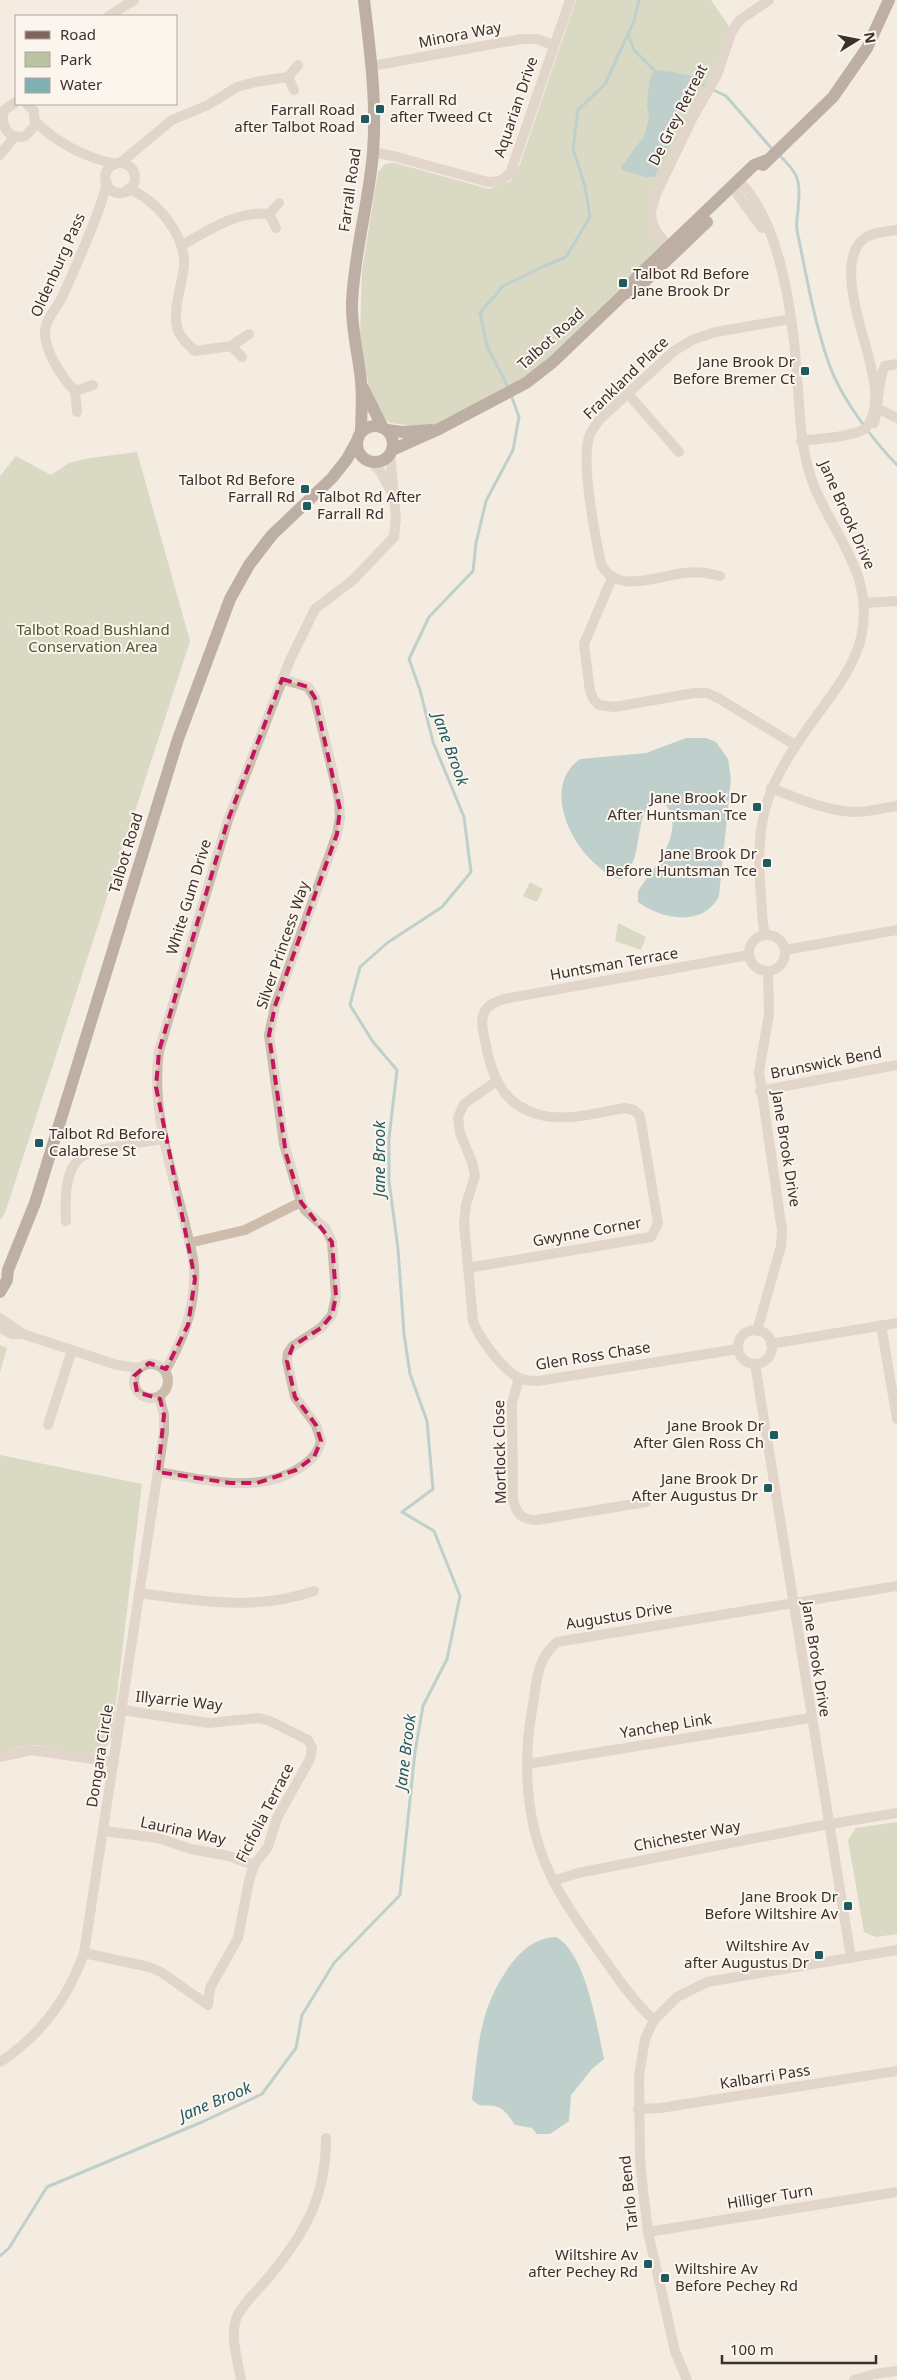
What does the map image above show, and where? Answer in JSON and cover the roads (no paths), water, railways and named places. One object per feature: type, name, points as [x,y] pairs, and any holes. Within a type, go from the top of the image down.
[{"type":"main road","name":"Farrall Road","points":[[359,436],[361,383],[352,304],[355,262],[373,152],[372,66],[364,0]]},
{"type":"main road","name":"Talbot Road","points":[[391,452],[510,393],[553,362],[625,293],[640,286],[671,250],[737,186],[754,165],[767,160],[833,97],[867,48],[889,0]]},
{"type":"main road","name":"Farrall Road","points":[[361,383],[384,428]]},
{"type":"main road","points":[[370,426],[384,428],[392,439],[391,452],[381,461],[367,460],[358,451],[359,436],[370,426]]},
{"type":"main road","name":"Talbot Road","points":[[384,428],[403,432],[439,429]]},
{"type":"main road","name":"Talbot Road","points":[[0,1292],[7,1280],[4,1272],[35,1203],[178,740],[224,614],[249,566],[272,535],[332,478],[346,459],[359,436]]},
{"type":"main road","name":"Talbot Road","points":[[332,478],[367,460]]},
{"type":"street","points":[[111,15],[134,0]]},
{"type":"street","name":"Aquarian Drive","points":[[373,152],[488,182],[501,180],[511,171],[570,0]]},
{"type":"street","name":"De Grey Retreat","points":[[671,250],[656,231],[652,222],[652,204],[690,124],[714,81],[732,31],[740,20],[770,0]]},
{"type":"street","name":"Minora Way","points":[[372,66],[522,39],[536,39],[553,45]]},
{"type":"street","points":[[107,180],[107,171],[122,164],[134,151],[172,120],[208,104],[237,87],[288,77],[298,65]]},
{"type":"street","points":[[288,77],[294,90]]},
{"type":"street","points":[[0,150],[4,110],[8,104]]},
{"type":"street","points":[[33,106],[36,122],[48,134],[90,158],[122,164],[133,170],[131,186],[121,193],[111,190],[107,180],[90,158]]},
{"type":"street","points":[[0,155],[14,137],[25,136],[30,133],[36,122]]},
{"type":"street","points":[[2,124],[14,137]]},
{"type":"street","points":[[30,133],[48,134]]},
{"type":"street","name":"Oldenburg Pass","points":[[75,391],[64,380],[57,368],[46,341],[45,330],[48,321],[63,296],[102,203],[107,180]]},
{"type":"street","points":[[131,186],[162,213],[182,245],[184,264],[176,318],[181,336],[195,351],[231,346],[249,334]]},
{"type":"street","name":"Jane Brook Drive","points":[[737,186],[763,229],[769,232],[782,272],[796,362],[802,441],[814,485],[855,564],[864,603],[860,638],[848,671],[795,745],[772,788],[762,816],[758,844],[765,935]]},
{"type":"street","name":"Oldenburg Pass","points":[[102,203],[116,192]]},
{"type":"street","points":[[182,245],[225,222],[248,214],[268,214],[279,203]]},
{"type":"street","points":[[268,214],[276,228]]},
{"type":"street","points":[[890,381],[878,348],[862,316],[852,286],[852,258],[854,250],[863,239],[870,235],[897,230]]},
{"type":"street","name":"Frankland Place","points":[[612,578],[601,564],[589,493],[588,443],[589,436],[599,420],[674,351],[694,339],[716,332],[790,319]]},
{"type":"street","points":[[231,346],[242,357]]},
{"type":"street","points":[[885,366],[897,364]]},
{"type":"street","points":[[885,366],[878,386],[884,408],[897,418]]},
{"type":"street","points":[[76,412],[75,391],[93,385]]},
{"type":"street","points":[[628,394],[679,452]]},
{"type":"street","points":[[802,441],[858,432],[874,423],[884,408]]},
{"type":"street","name":"White Gum Drive","points":[[165,1371],[188,1325],[195,1279],[189,1243],[164,1139],[156,1087],[159,1051],[228,820],[282,679],[315,609],[353,580],[394,537],[396,518],[392,494],[391,452]]},
{"type":"street","name":"White Gum Drive","points":[[367,460],[380,471],[392,494]]},
{"type":"street","points":[[720,576],[685,573],[631,582],[622,582],[612,578],[584,644],[590,692],[599,705],[614,707],[707,693],[795,745]]},
{"type":"street","points":[[864,603],[897,601]]},
{"type":"street","name":"Silver Princess Way","points":[[158,1472],[230,1483],[257,1483],[284,1476],[296,1470],[314,1457],[319,1450],[321,1441],[320,1433],[295,1397],[287,1361],[288,1353],[293,1346],[328,1322],[336,1306],[330,1236],[305,1210],[301,1202],[284,1144],[269,1034],[275,1006],[338,834],[340,809],[315,698],[308,687],[282,679]]},
{"type":"street","points":[[772,788],[796,798],[854,812],[897,806]]},
{"type":"street","points":[[785,950],[897,930]]},
{"type":"street","points":[[765,935],[776,937],[785,950],[783,962],[774,970],[768,971],[754,965],[749,956],[749,950],[755,940],[765,935]]},
{"type":"street","name":"Huntsman Terrace","points":[[487,1008],[504,999],[749,956]]},
{"type":"street","name":"Jane Brook Drive","points":[[757,1331],[781,1246],[782,1230],[760,1091],[759,1061],[770,1006],[768,971]]},
{"type":"street","name":"Gwynne Corner","points":[[468,1268],[651,1237],[658,1223],[640,1116],[634,1110],[625,1108],[549,1117],[524,1109],[510,1099],[496,1082],[489,1064],[482,1028],[482,1017],[487,1008]]},
{"type":"street","name":"Brunswick Bend","points":[[760,1091],[897,1065]]},
{"type":"street","name":"Glen Ross Chase","points":[[496,1082],[464,1104],[458,1117],[460,1133],[472,1162],[474,1176],[465,1214],[472,1313],[476,1328],[507,1369],[519,1378],[538,1381],[738,1349]]},
{"type":"street","points":[[66,1221],[66,1191],[72,1168],[80,1158],[94,1152],[164,1139]]},
{"type":"street","points":[[189,1243],[245,1230],[301,1202]]},
{"type":"street","points":[[0,1318],[23,1334],[136,1372]]},
{"type":"street","points":[[771,1344],[897,1322]]},
{"type":"street","points":[[881,1325],[897,1419]]},
{"type":"street","points":[[0,1328],[12,1334],[23,1334]]},
{"type":"street","points":[[757,1331],[766,1335],[771,1344],[768,1358],[755,1364],[745,1361],[738,1349],[743,1335],[757,1331]]},
{"type":"street","points":[[48,1425],[72,1350]]},
{"type":"street","points":[[156,1364],[176,1351]]},
{"type":"street","points":[[148,1398],[159,1396],[168,1385],[165,1371],[156,1364],[149,1363],[136,1372],[134,1386],[137,1392],[148,1398],[165,1424]]},
{"type":"street","name":"Jane Brook Drive","points":[[755,1364],[810,1718],[850,1958]]},
{"type":"street","name":"Mortlock Close","points":[[519,1378],[512,1404],[512,1442],[513,1499],[515,1509],[520,1516],[528,1520],[537,1520],[646,1502]]},
{"type":"street","name":"Dongara Circle","points":[[0,2062],[20,2048],[52,2014],[73,1981],[84,1953],[165,1424],[159,1396]]},
{"type":"street","name":"Augustus Drive","points":[[654,2020],[635,2002],[580,1924],[553,1881],[533,1823],[528,1789],[527,1736],[540,1664],[546,1651],[557,1642],[897,1586]]},
{"type":"street","points":[[139,1593],[227,1603],[281,1601],[314,1591]]},
{"type":"street","name":"Illyarrie Way","points":[[122,1710],[209,1722],[259,1718],[300,1734],[308,1740],[312,1748]]},
{"type":"street","name":"Yanchep Link","points":[[527,1764],[810,1718]]},
{"type":"street","name":"Ficifolia Terrace","points":[[84,1953],[149,1966],[161,1972],[208,2005],[210,1988],[238,1938],[248,1882],[254,1865],[268,1847],[277,1818],[310,1759],[312,1748]]},
{"type":"street","points":[[0,1757],[31,1750],[114,1762]]},
{"type":"street","name":"Chichester Way","points":[[553,1881],[578,1873],[828,1824],[897,1813]]},
{"type":"street","name":"Laurina Way","points":[[104,1831],[158,1838],[191,1849],[229,1856],[254,1865]]},
{"type":"street","points":[[654,2020],[677,1997],[707,1982],[897,1950]]},
{"type":"street","name":"Tarlo Bend","points":[[654,2020],[641,2055],[638,2109],[640,2159],[648,2232],[679,2361],[681,2380]]},
{"type":"street","name":"Kalbarri Pass","points":[[638,2109],[660,2108],[897,2072]]},
{"type":"street","points":[[241,2380],[234,2340],[237,2318],[289,2251],[313,2209],[325,2173],[326,2138]]},
{"type":"street","name":"Hilliger Turn","points":[[648,2232],[897,2192]]},
{"type":"street","name":"Tarlo Bend","points":[[679,2361],[687,2380]]},
{"type":"street","points":[[854,2380],[874,2374],[897,2372]]},
{"type":"water","points":[[654,70],[696,77],[697,82],[673,116],[671,141],[655,177],[645,177],[622,170],[621,167],[644,136],[649,117],[647,105],[649,82]]},
{"type":"water","points":[[686,738],[706,738],[716,742],[728,759],[731,779],[719,896],[712,906],[703,913],[682,917],[659,913],[638,902],[638,891],[660,859],[671,835],[672,823],[670,812],[663,801],[653,800],[648,805],[642,819],[633,861],[625,877],[620,879],[605,871],[590,859],[578,843],[568,826],[563,807],[562,789],[567,773],[580,759],[646,753]]},
{"type":"water","points":[[556,1937],[575,1958],[583,1974],[594,2011],[604,2059],[592,2069],[571,2095],[569,2121],[550,2134],[537,2134],[532,2128],[515,2125],[501,2108],[480,2105],[472,2099],[482,2028],[492,1996],[511,1964],[525,1949],[536,1942]]},
{"type":"waterway","name":"Jane Brook","points":[[509,389],[487,346],[480,313],[503,286],[566,257],[590,217],[585,186],[573,149],[578,110],[605,84],[634,21],[639,0]]},
{"type":"waterway","points":[[628,35],[634,50],[654,70]]},
{"type":"waterway","points":[[697,82],[726,96],[773,150]]},
{"type":"waterway","points":[[778,154],[791,168],[799,185],[797,230],[815,314],[829,364],[834,377],[858,418],[897,465]]},
{"type":"waterway","name":"Jane Brook","points":[[0,2256],[9,2248],[47,2187],[202,2122],[262,2094],[296,2048],[302,2015],[334,1963],[400,1895],[415,1752],[423,1706],[447,1659],[460,1596],[434,1531],[402,1512],[433,1489],[427,1421],[410,1374],[404,1334],[398,1249],[389,1181],[389,1138],[397,1070],[373,1042],[350,1005],[360,967],[387,943],[442,907],[471,872],[464,817],[433,742],[420,690],[409,659],[429,617],[473,571],[476,543],[486,501],[513,450],[519,417],[511,395]]},
{"type":"place","name":"Farrall Rd after Tweed Ct","points":[[380,109]]},
{"type":"place","name":"Farrall Road after Talbot Road","points":[[365,119]]},
{"type":"place","name":"Talbot Rd Before Jane Brook Dr","points":[[623,283]]},
{"type":"place","name":"Jane Brook Dr Before Bremer Ct","points":[[805,371]]},
{"type":"place","name":"Talbot Rd Before Farrall Rd","points":[[305,489]]},
{"type":"place","name":"Talbot Rd After Farrall Rd","points":[[307,506]]},
{"type":"place","name":"Jane Brook Dr After Huntsman Tce","points":[[757,807]]},
{"type":"place","name":"Jane Brook Dr Before Huntsman Tce","points":[[767,863]]},
{"type":"place","name":"Talbot Rd Before Calabrese St","points":[[39,1143]]},
{"type":"place","name":"Jane Brook Dr After Glen Ross Ch","points":[[774,1435]]},
{"type":"place","name":"Jane Brook Dr After Augustus Dr","points":[[768,1488]]},
{"type":"place","name":"Jane Brook Dr Before Wiltshire Av","points":[[848,1906]]},
{"type":"place","name":"Wiltshire Av after Augustus Dr","points":[[819,1955]]},
{"type":"place","name":"Wiltshire Av after Pechey Rd","points":[[648,2264]]},
{"type":"place","name":"Wiltshire Av Before Pechey Rd","points":[[665,2278]]},
{"type":"park label","name":"Talbot Road Bushland Conservation Area","points":[[93,638]]}]
